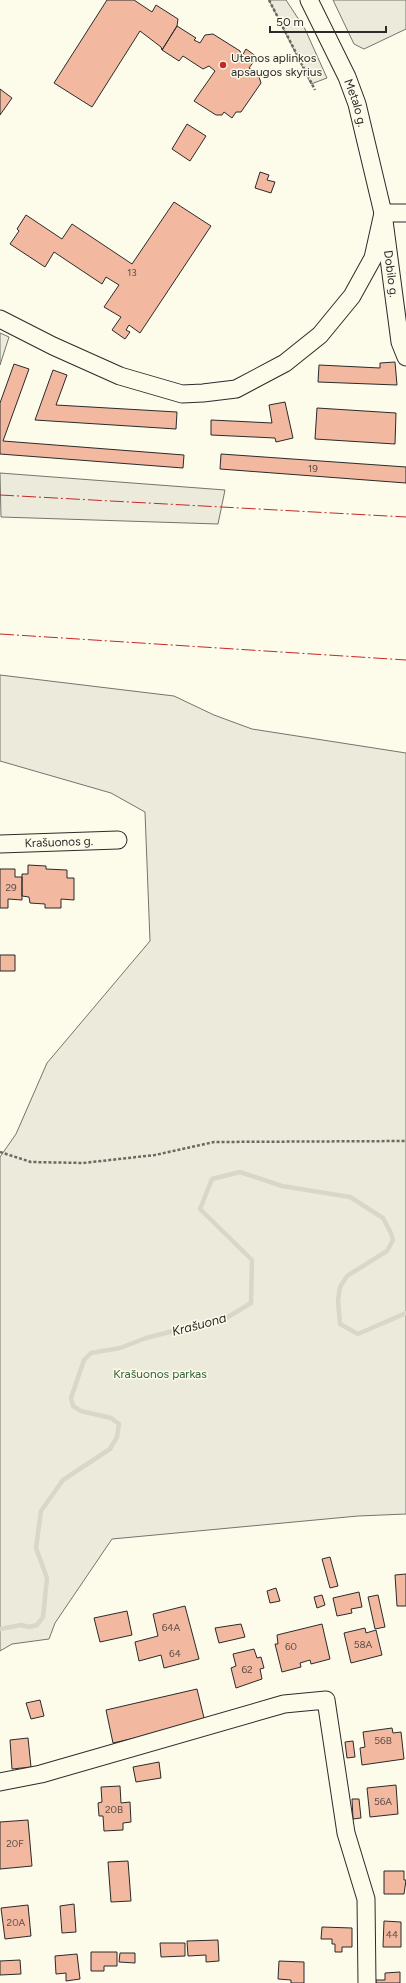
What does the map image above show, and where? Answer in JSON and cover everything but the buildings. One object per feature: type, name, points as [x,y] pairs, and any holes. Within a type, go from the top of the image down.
[{"type":"street","name":"Metalo g.","points":[[309,0],[352,90],[365,134],[383,213]]},
{"type":"street","points":[[0,319],[53,346],[120,376],[182,394],[203,393],[236,388],[285,364],[320,335],[352,296],[373,258],[383,213],[406,212]]},
{"type":"street","name":"Dobilo g.","points":[[383,213],[400,342],[406,357]]},
{"type":"street","name":"Krašuonos g.","points":[[0,844],[118,840]]},
{"type":"street","points":[[0,1782],[42,1774],[284,1704],[326,1700],[346,1833],[366,1898],[366,1983]]},
{"type":"path","points":[[269,0],[315,90]]},
{"type":"path","points":[[0,1152],[31,1162],[83,1163],[156,1155],[214,1142],[406,1141]]},
{"type":"green space","points":[[333,0],[406,0],[406,29],[364,49],[354,44]]},
{"type":"green space","points":[[0,333],[9,337],[0,365]]},
{"type":"green space","points":[[0,473],[225,490],[218,524],[1,517]]},
{"type":"green space","name":"Krašuonos parkas","points":[[0,675],[174,696],[214,715],[252,729],[406,753],[406,1514],[358,1516],[112,1539],[55,1623],[49,1639],[12,1644],[0,1651],[0,1157],[16,1134],[47,1063],[150,941],[145,812],[111,793],[0,761]]},
{"type":"shaded area","points":[[269,0],[286,0],[305,29],[327,78],[311,84]]},
{"type":"waterway","name":"Krašuona","points":[[0,1629],[21,1625],[29,1627],[37,1625],[43,1617],[47,1578],[36,1548],[41,1511],[63,1480],[110,1449],[117,1437],[119,1424],[111,1418],[81,1411],[73,1406],[71,1398],[84,1360],[91,1353],[120,1348],[146,1338],[228,1317],[251,1303],[252,1260],[200,1209],[212,1179],[240,1172],[282,1186],[350,1197],[383,1218],[393,1240],[387,1251],[347,1276],[340,1287],[338,1300],[340,1324],[358,1334],[406,1313]]},
{"type":"power","points":[[0,495],[406,517]]},
{"type":"power","points":[[0,634],[406,660]]},
{"type":"place","name":"Utenos aplinkos apsaugos skyrius","points":[[223,65]]}]
